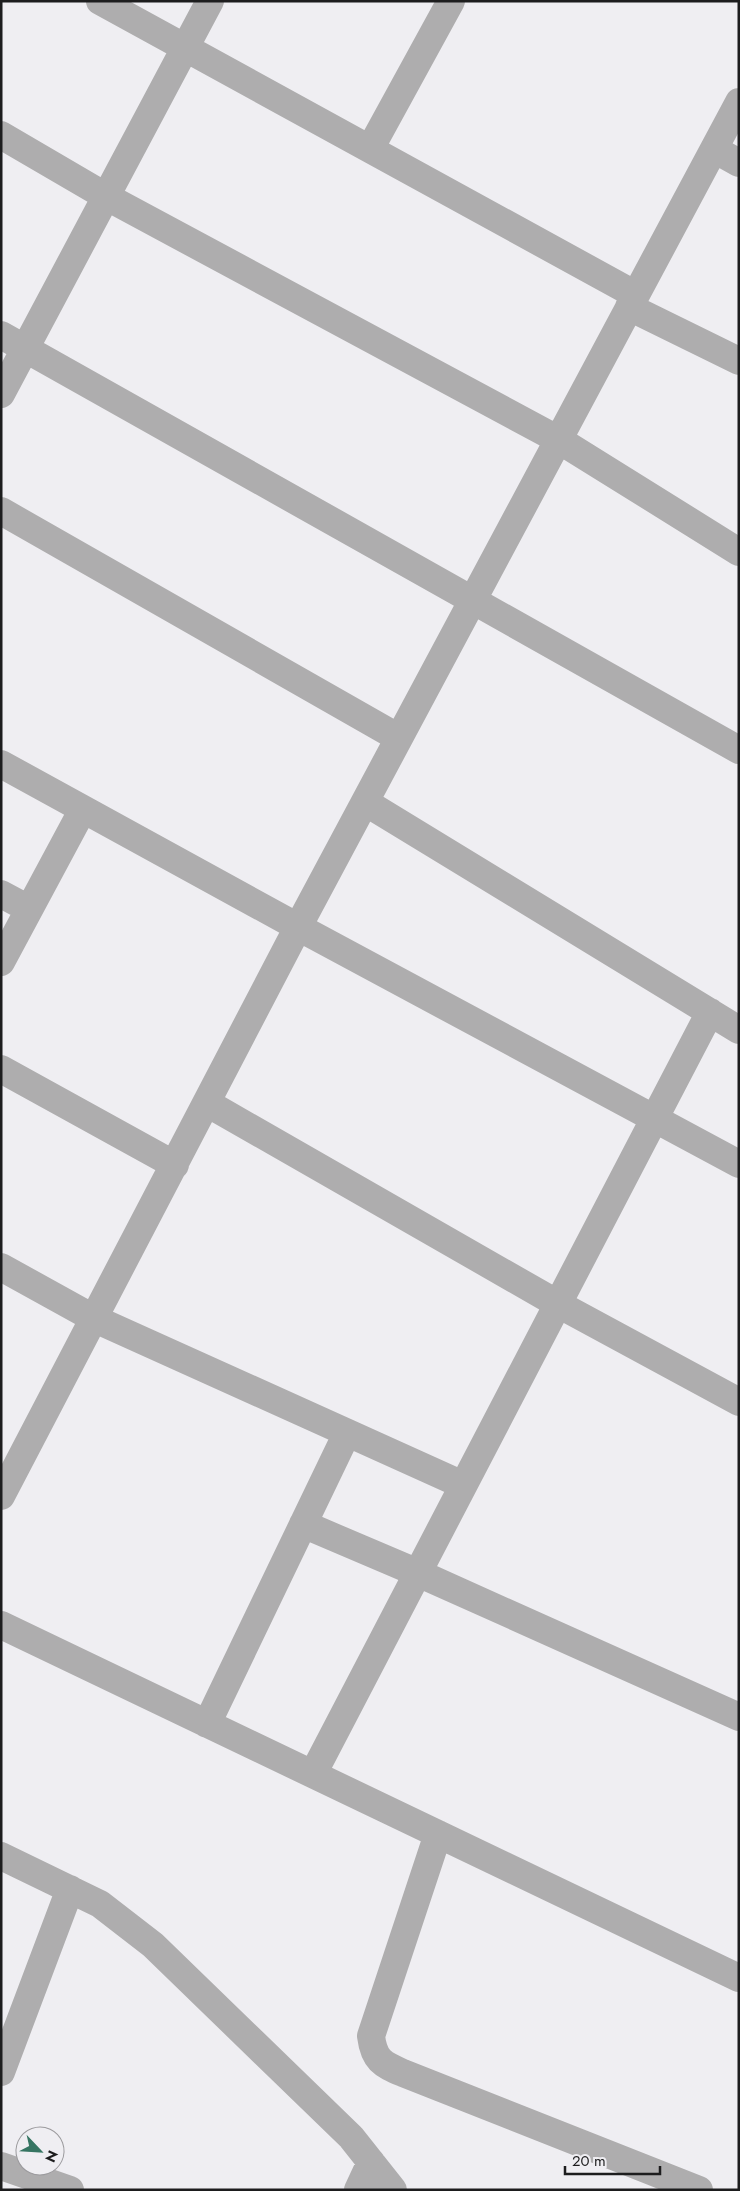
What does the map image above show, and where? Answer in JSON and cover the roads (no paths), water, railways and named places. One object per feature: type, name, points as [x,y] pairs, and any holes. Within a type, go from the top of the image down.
[{"type":"street","points":[[100,1],[370,149],[739,361]]},
{"type":"street","points":[[1,394],[210,1]]},
{"type":"street","points":[[370,149],[451,1]]},
{"type":"street","points":[[1,1496],[298,927],[739,102]]},
{"type":"street","points":[[1,135],[107,197],[559,440],[739,552]]},
{"type":"street","points":[[714,149],[739,163]]},
{"type":"street","points":[[1,335],[739,750]]},
{"type":"street","points":[[1,511],[399,738]]},
{"type":"street","points":[[1,764],[298,927],[739,1164]]},
{"type":"street","points":[[365,802],[739,1030]]},
{"type":"street","points":[[1,962],[83,809]]},
{"type":"street","points":[[1,894],[29,909]]},
{"type":"street","points":[[313,1774],[710,1012]]},
{"type":"street","points":[[1,1069],[175,1165]]},
{"type":"street","points":[[207,1103],[558,1304],[739,1402]]},
{"type":"street","points":[[1,1267],[95,1319],[463,1486]]},
{"type":"street","points":[[207,1724],[347,1433]]},
{"type":"street","points":[[303,1524],[418,1573],[739,1717]]},
{"type":"street","points":[[1,1626],[739,1978]]},
{"type":"street","points":[[438,1834],[371,2036],[373,2050],[383,2064],[699,2190]]},
{"type":"street","points":[[1,1856],[100,1904],[153,1945],[351,2137],[393,2190]]},
{"type":"street","points":[[1,2072],[70,1889]]},
{"type":"street","points":[[358,2190],[371,2162]]},
{"type":"street","points":[[1,2166],[70,2190]]}]
